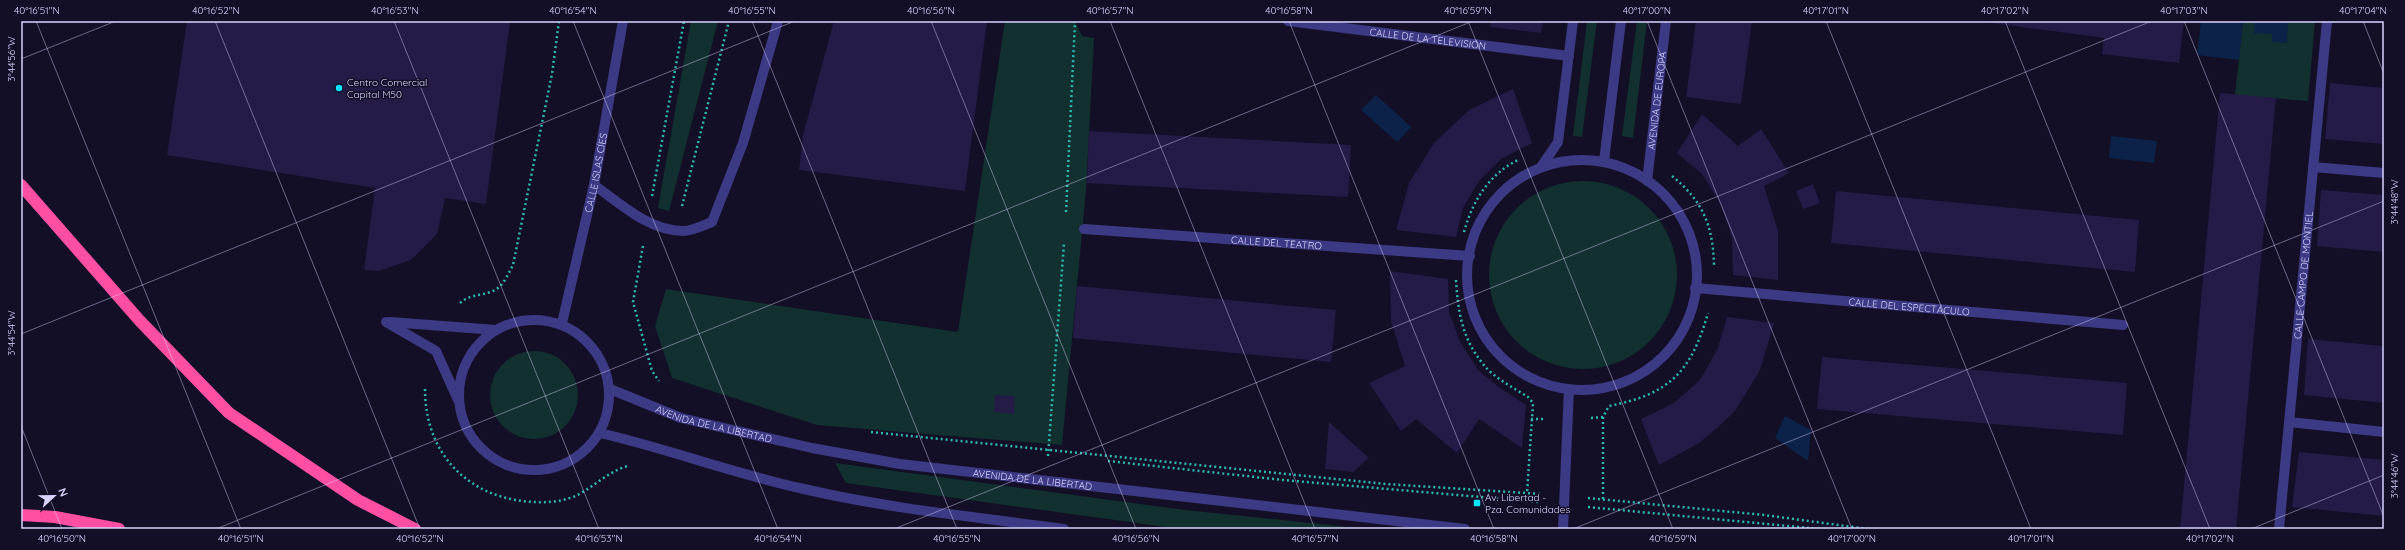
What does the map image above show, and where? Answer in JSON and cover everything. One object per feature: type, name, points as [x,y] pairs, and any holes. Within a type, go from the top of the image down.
[{"type":"highway","points":[[21,185],[140,321],[229,413],[358,500],[415,529]]},
{"type":"highway","points":[[21,515],[55,517],[119,529]]},
{"type":"street","name":"CALLE ISLAS CÍES","points":[[562,322],[594,185],[623,21]]},
{"type":"street","points":[[594,185],[659,228],[684,231],[712,222],[743,143],[778,21]]},
{"type":"street","name":"CALLE DE LA TELEVISIÓN","points":[[1288,21],[1569,56]]},
{"type":"street","points":[[1541,167],[1558,142],[1573,21]]},
{"type":"street","points":[[1604,161],[1621,21]]},
{"type":"street","name":"AVENIDA DE EUROPA","points":[[1648,181],[1666,21]]},
{"type":"street","name":"CALLE CAMPO DE MONTIEL","points":[[2279,529],[2327,21]]},
{"type":"street","points":[[1566,161],[1604,161],[1640,176],[1648,181],[1655,186],[1677,210],[1686,226],[1695,253],[1697,280],[1690,317],[1677,340],[1660,360],[1629,381],[1588,390],[1569,389],[1534,380],[1508,362],[1493,347],[1473,311],[1467,274],[1477,229],[1492,204],[1516,181],[1541,167],[1566,161]]},
{"type":"street","points":[[2313,167],[2384,173]]},
{"type":"street","name":"CALLE DEL TEATRO","points":[[1084,229],[1470,256]]},
{"type":"street","name":"CALLE DEL ESPECTÁCULO","points":[[1695,288],[2123,325]]},
{"type":"street","points":[[459,402],[463,370],[475,348],[496,330],[518,321],[533,319],[562,322],[586,340],[595,351],[607,377],[610,388],[609,405],[600,433],[589,448],[572,461],[547,470],[523,470],[503,464],[478,446],[469,434],[459,402],[436,351],[386,322],[496,330]]},
{"type":"street","name":"AVENIDA DE LA LIBERTAD","points":[[610,388],[681,418],[812,448],[900,464],[1465,529]]},
{"type":"street","points":[[1563,529],[1569,389]]},
{"type":"street","points":[[2290,422],[2384,432]]},
{"type":"street","points":[[600,433],[819,492],[873,504],[1064,529]]},
{"type":"path","points":[[440,326],[448,314],[466,298],[494,291],[504,282],[513,265],[552,74],[559,21]]},
{"type":"path","points":[[665,383],[658,380],[652,371],[633,302],[684,21]]},
{"type":"path","points":[[676,230],[729,21]]},
{"type":"path","points":[[1523,158],[1506,166],[1485,186],[1468,214],[1458,255],[1456,280],[1458,312],[1468,339],[1484,365],[1528,397],[1532,404],[1527,493]]},
{"type":"path","points":[[1603,499],[1603,417],[1609,406],[1633,401],[1663,388],[1685,368],[1700,341],[1715,290],[1714,241],[1704,211],[1685,186],[1668,172]]},
{"type":"path","points":[[428,347],[425,412],[435,439],[460,475],[483,490],[507,499],[552,502],[573,497],[630,466]]},
{"type":"path","points":[[868,432],[1386,484],[1527,493],[1564,500],[1603,499],[1764,515],[1868,529]]},
{"type":"path","points":[[875,432],[890,439]]},
{"type":"path","points":[[1041,455],[1055,456]]},
{"type":"path","points":[[1104,461],[1291,481],[1564,500],[1820,529]]},
{"type":"green space","points":[[691,21],[718,21],[669,211],[658,208]]},
{"type":"green space","points":[[1005,21],[1075,21],[1082,36],[1094,38],[1086,190],[1062,445],[817,425],[672,378],[655,326],[666,289],[958,332]]},
{"type":"green space","points":[[1587,21],[1597,21],[1582,137],[1573,136]]},
{"type":"green space","points":[[1637,21],[1647,21],[1633,138],[1622,136]]},
{"type":"green space","points":[[2243,21],[2315,21],[2308,101],[2235,95]]},
{"type":"green space","points":[[1583,181],[1601,183],[1619,188],[1643,202],[1656,215],[1670,239],[1675,257],[1677,275],[1675,293],[1670,311],[1656,335],[1643,348],[1619,362],[1601,367],[1583,369],[1565,367],[1547,362],[1523,348],[1510,335],[1496,311],[1491,293],[1489,275],[1491,257],[1496,239],[1510,215],[1523,202],[1547,188],[1565,183]]},
{"type":"green space","points":[[534,351],[551,354],[565,364],[575,378],[578,395],[575,412],[565,426],[551,436],[534,439],[517,436],[503,426],[493,412],[490,395],[493,378],[503,364],[517,354]]},
{"type":"green space","points":[[835,463],[1185,510],[1367,529],[1180,529],[846,483]]},
{"type":"water","points":[[2201,21],[2243,21],[2239,60],[2197,55]]},
{"type":"water","points":[[2255,21],[2288,21],[2287,43],[2272,42],[2272,34],[2254,33]]},
{"type":"water","points":[[1376,95],[1411,127],[1397,142],[1361,110]]},
{"type":"water","points":[[2111,136],[2157,141],[2154,163],[2109,158]]},
{"type":"water","points":[[1785,416],[1811,430],[1808,461],[1775,438]]},
{"type":"building","name":"Centro Comercial Capital M50","points":[[187,21],[510,21],[486,204],[445,198],[437,234],[411,260],[379,271],[364,270],[375,188],[167,155]]},
{"type":"building","points":[[834,21],[987,21],[965,191],[799,170],[803,135]]},
{"type":"building","points":[[1491,21],[1543,21],[1541,33],[1490,27]]},
{"type":"building","points":[[1696,21],[1752,21],[1741,104],[1686,97]]},
{"type":"building","points":[[1977,21],[2184,21],[2179,63],[2102,54],[2104,38]]},
{"type":"building","points":[[2330,83],[2384,88],[2384,144],[2325,139]]},
{"type":"building","points":[[1513,89],[1532,143],[1501,159],[1479,181],[1463,208],[1456,237],[1396,230],[1409,183],[1434,143],[1469,110]]},
{"type":"building","points":[[2220,93],[2276,98],[2236,529],[2180,529]]},
{"type":"building","points":[[1702,114],[1738,146],[1761,129],[1789,173],[1764,186],[1778,231],[1778,280],[1733,275],[1732,237],[1720,203],[1702,174],[1677,153]]},
{"type":"building","points":[[1089,131],[1351,145],[1348,197],[1087,183]]},
{"type":"building","points":[[1813,184],[1820,203],[1803,209],[1796,191]]},
{"type":"building","points":[[2321,190],[2384,195],[2384,252],[2317,246]]},
{"type":"building","points":[[1836,191],[2139,220],[2135,272],[1831,243]]},
{"type":"building","points":[[1390,271],[1448,279],[1449,312],[1460,342],[1478,370],[1500,388],[1526,405],[1522,448],[1479,419],[1457,453],[1416,419],[1401,431],[1369,383],[1405,366],[1391,321]]},
{"type":"building","points":[[1077,286],[1336,310],[1331,362],[1073,338]]},
{"type":"building","points":[[1727,317],[1774,323],[1760,370],[1735,411],[1717,428],[1699,443],[1659,465],[1641,419],[1674,403],[1700,380],[1717,350]]},
{"type":"building","points":[[2308,339],[2384,346],[2384,403],[2304,395]]},
{"type":"building","points":[[1822,357],[2127,383],[2123,435],[1817,409]]},
{"type":"building","points":[[995,395],[1015,396],[1014,414],[994,412]]},
{"type":"building","points":[[1329,422],[1369,458],[1353,472],[1325,469]]},
{"type":"building","points":[[2299,452],[2384,460],[2384,516],[2292,507]]},
{"type":"place","name":"Centro Comercial Capital M50","points":[[339,88]]},
{"type":"place","name":"Av. Libertad - Pza. Comunidades","points":[[1477,503]]}]
